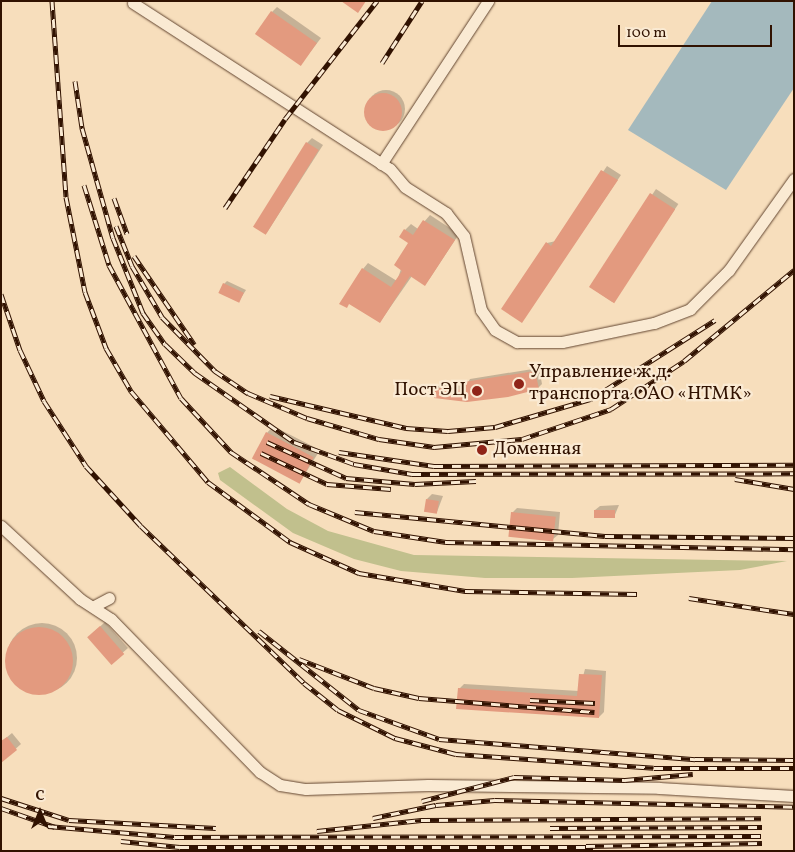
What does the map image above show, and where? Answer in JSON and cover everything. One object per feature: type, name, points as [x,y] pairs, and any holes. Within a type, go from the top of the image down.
[{"type":"lane","points":[[382,164],[488,1]]},
{"type":"lane","points":[[133,3],[382,164],[459,225],[477,300],[487,321],[510,340],[535,345],[654,323],[690,309],[729,270],[794,178]]},
{"type":"lane","points":[[1,526],[80,599],[94,606],[260,772],[292,788],[659,788],[794,796]]},
{"type":"lane","points":[[94,606],[109,598]]},
{"type":"shaded area","points":[[712,1],[794,1],[794,88],[726,190],[628,130]]},
{"type":"shaded area","points":[[230,467],[287,509],[328,531],[414,555],[787,561],[740,570],[572,578],[485,578],[401,571],[354,559],[293,533],[220,480],[218,473]]},
{"type":"building","points":[[341,1],[366,1],[358,13]]},
{"type":"building","points":[[271,11],[317,43],[301,66],[255,34]]},
{"type":"building","points":[[383,93],[396,99],[402,112],[396,125],[383,131],[370,125],[364,112],[370,99]]},
{"type":"building","points":[[306,142],[319,150],[266,235],[253,227]]},
{"type":"building","points":[[601,170],[618,180],[522,323],[501,309],[546,242],[551,246]]},
{"type":"building","points":[[650,193],[675,209],[614,303],[589,287]]},
{"type":"building","points":[[423,220],[455,240],[425,286],[410,276],[380,323],[349,304],[347,308],[339,304],[362,268],[391,287],[402,271],[394,265],[408,243],[399,237],[404,229],[413,235]]},
{"type":"building","points":[[223,283],[244,293],[239,303],[218,293]]},
{"type":"building","points":[[535,371],[539,389],[508,397],[467,402],[434,398],[435,388],[466,390],[464,382]]},
{"type":"building","points":[[266,432],[314,457],[300,484],[252,458]]},
{"type":"building","points":[[426,499],[439,501],[437,514],[424,512]]},
{"type":"building","points":[[594,510],[615,510],[615,518],[594,518]]},
{"type":"building","points":[[511,512],[556,517],[553,542],[508,537]]},
{"type":"building","points":[[100,626],[124,654],[111,665],[87,637]]},
{"type":"building","points":[[32,627],[46,627],[58,632],[68,642],[73,654],[73,668],[68,680],[58,690],[46,695],[32,695],[20,690],[10,680],[5,668],[5,654],[10,642],[20,632]]},
{"type":"building","points":[[579,674],[602,675],[599,718],[456,709],[458,688],[577,696]]},
{"type":"building","points":[[7,737],[17,750],[1,763],[1,741]]},
{"type":"railway","points":[[52,1],[66,197],[85,292],[106,348],[131,391],[208,482],[290,542],[359,573],[465,591],[637,594]]},
{"type":"railway","points":[[225,208],[285,119],[377,1]]},
{"type":"railway","points":[[382,63],[422,1]]},
{"type":"railway","points":[[75,81],[82,128],[113,238],[143,313],[165,344],[195,373],[294,442],[354,464],[412,474],[794,473]]},
{"type":"railway","points":[[84,185],[109,265],[181,398],[231,452],[309,504],[374,531],[446,542],[794,549]]},
{"type":"railway","points":[[114,198],[127,234]]},
{"type":"railway","points":[[116,226],[132,266],[162,317],[215,371],[248,393],[307,418],[379,439],[434,447],[522,439],[611,409],[684,361],[794,270]]},
{"type":"railway","points":[[134,256],[194,344]]},
{"type":"railway","points":[[1,294],[20,350],[44,401],[86,466],[141,526],[304,683],[338,710],[395,738],[456,754],[654,768],[794,768]]},
{"type":"railway","points":[[270,396],[406,428],[448,431],[495,427],[591,399],[715,320]]},
{"type":"railway","points":[[267,442],[346,478],[415,484],[476,481]]},
{"type":"railway","points":[[339,452],[434,466],[794,465]]},
{"type":"railway","points":[[261,453],[327,484],[391,489]]},
{"type":"railway","points":[[735,479],[794,489]]},
{"type":"railway","points":[[355,512],[605,536],[794,538]]},
{"type":"railway","points":[[689,598],[794,614]]},
{"type":"railway","points":[[259,631],[359,710],[439,739],[695,759],[794,760]]},
{"type":"railway","points":[[299,659],[374,688],[419,698],[594,712]]},
{"type":"railway","points":[[530,700],[595,703]]},
{"type":"railway","points":[[422,801],[514,777],[625,780],[693,774]]},
{"type":"railway","points":[[1,798],[69,820],[216,828]]},
{"type":"railway","points":[[373,818],[436,805],[495,800],[794,807]]},
{"type":"railway","points":[[1,808],[55,827]]},
{"type":"railway","points":[[317,831],[421,820],[761,818]]},
{"type":"railway","points":[[48,826],[175,837],[761,836]]},
{"type":"railway","points":[[550,828],[762,827]]},
{"type":"railway","points":[[121,841],[180,847],[593,847]]},
{"type":"railway","points":[[586,846],[762,843]]},
{"type":"place","name":"Управление ж.д. транспорта ОАО «НТМК»","points":[[519,384]]},
{"type":"place","name":"Пост ЭЦ","points":[[477,391]]},
{"type":"place","name":"Доменная","points":[[482,450]]}]
